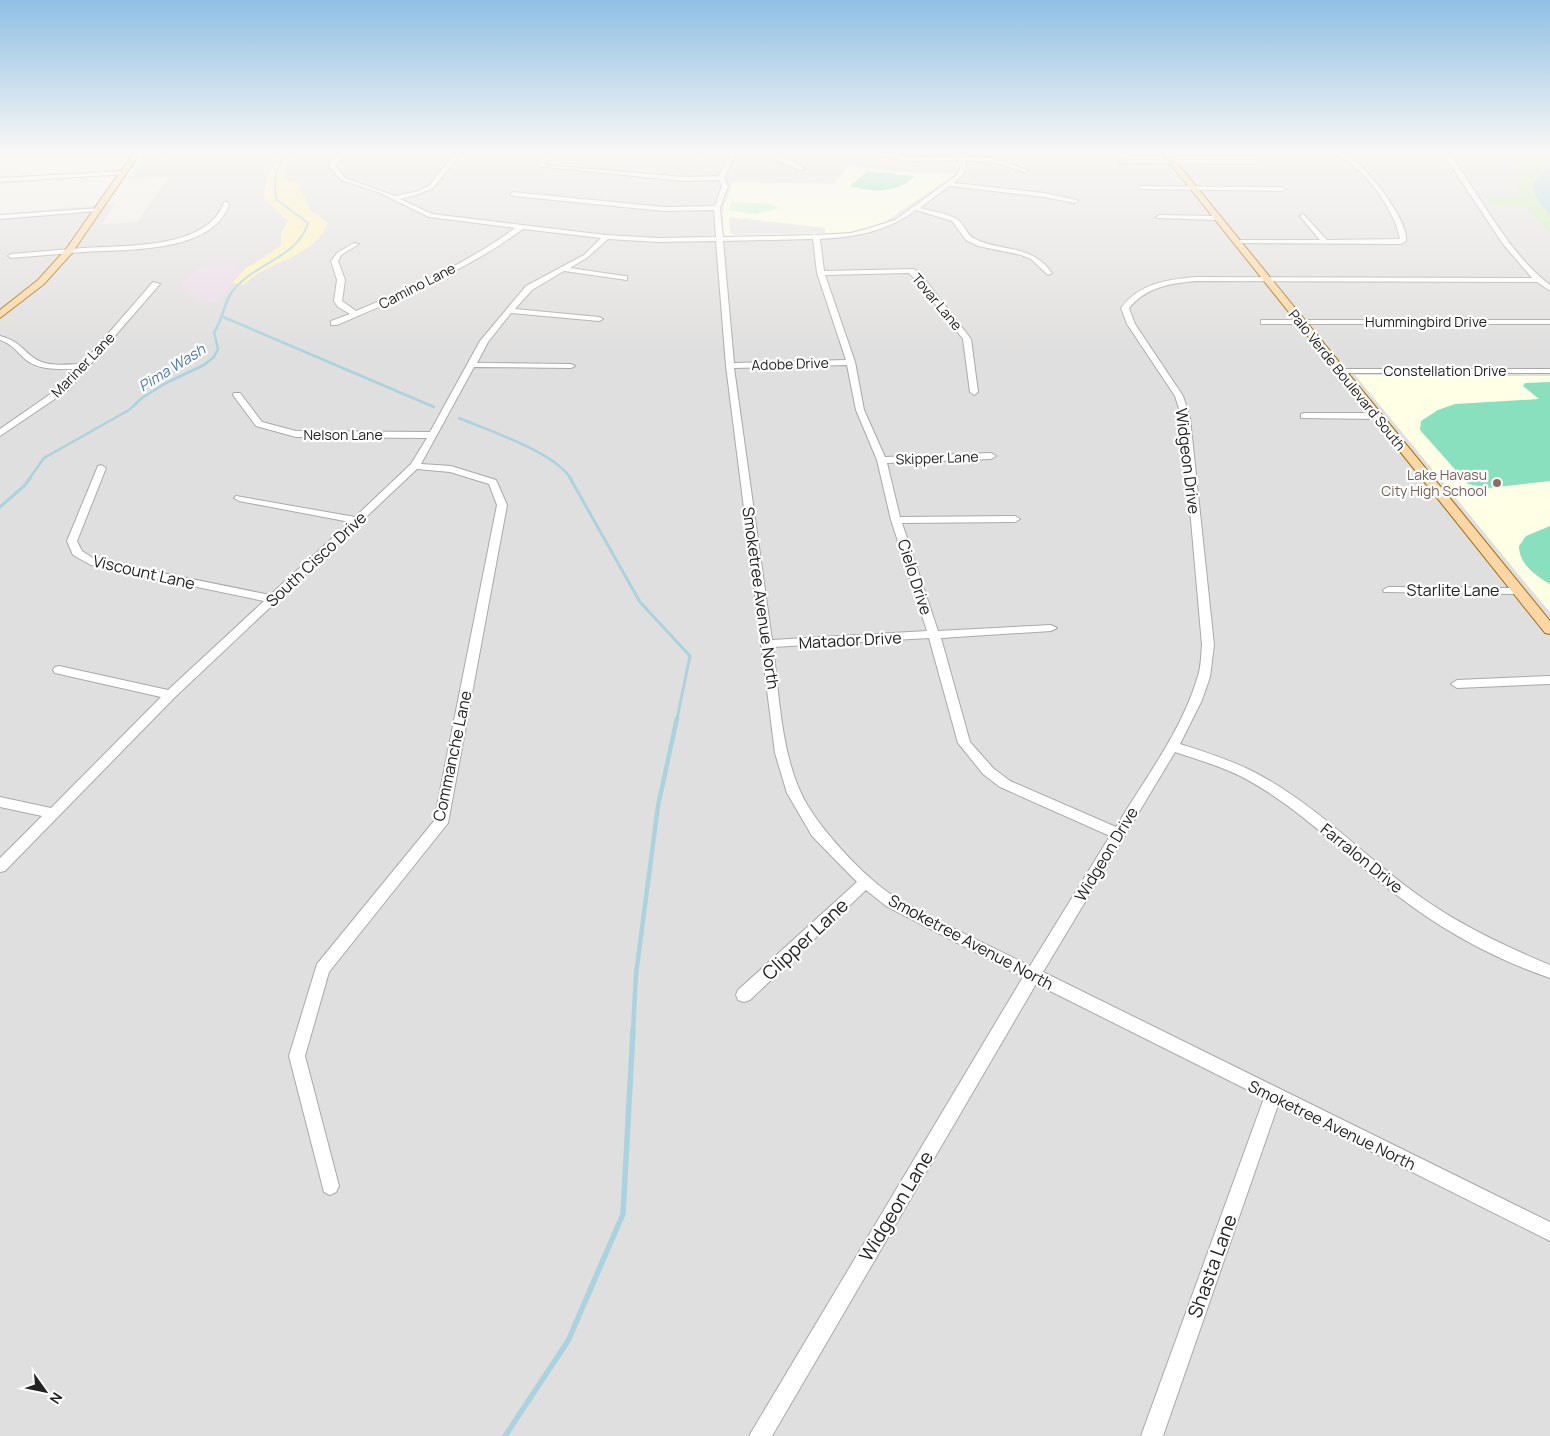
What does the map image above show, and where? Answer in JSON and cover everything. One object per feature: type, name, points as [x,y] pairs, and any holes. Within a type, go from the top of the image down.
[{"type":"main road","points":[[0,315],[41,282],[69,251],[91,219]]},
{"type":"main road","name":"Palo Verde Boulevard South","points":[[1218,219],[1550,630]]},
{"type":"street","points":[[11,256],[144,246],[180,239],[208,227],[216,219]]},
{"type":"street","points":[[456,219],[606,237],[658,240],[720,240],[851,235],[884,227],[900,219]]},
{"type":"street","name":"Smoketree Avenue North","points":[[718,219],[730,366],[781,753],[794,793],[817,832],[866,882],[891,902],[1273,1096],[1550,1232]]},
{"type":"street","points":[[951,219],[959,224],[965,235],[978,244],[1031,256],[1040,261],[1048,273]]},
{"type":"street","points":[[1305,219],[1324,242]]},
{"type":"street","points":[[1236,242],[1401,242],[1404,240],[1404,236],[1396,219]]},
{"type":"street","points":[[1491,219],[1516,256],[1538,280],[1550,288]]},
{"type":"street","name":"Camino Lane","points":[[334,323],[392,299],[494,247],[521,227]]},
{"type":"street","name":"South Cisco Drive","points":[[0,867],[170,695],[415,466],[434,435],[484,341],[509,310],[529,288],[586,256],[606,237]]},
{"type":"street","name":"Cielo Drive","points":[[816,237],[821,273],[851,362],[860,410],[882,460],[896,520],[934,635],[964,743],[988,771],[1005,784],[1118,834]]},
{"type":"street","points":[[356,244],[339,254],[334,260],[341,280],[338,301],[356,314]]},
{"type":"street","points":[[562,269],[624,278]]},
{"type":"street","name":"Tovar Lane","points":[[821,273],[911,271],[920,279],[966,339],[974,392]]},
{"type":"street","name":"Widgeon Drive","points":[[1033,975],[1172,746],[1196,700],[1204,677],[1208,644],[1186,418],[1179,396],[1131,324],[1125,308],[1134,296],[1148,287],[1168,282],[1196,279],[1538,280]]},
{"type":"street","name":"Mariner Lane","points":[[0,433],[56,395],[73,379],[156,284]]},
{"type":"street","points":[[509,310],[599,319]]},
{"type":"street","name":"Hummingbird Drive","points":[[1264,322],[1550,322]]},
{"type":"street","points":[[0,338],[17,343],[29,358],[40,364],[83,366]]},
{"type":"street","name":"Adobe Drive","points":[[730,366],[851,362]]},
{"type":"street","points":[[472,364],[572,366]]},
{"type":"street","name":"Constellation Drive","points":[[1340,371],[1550,371]]},
{"type":"street","name":"Nelson Lane","points":[[237,395],[260,424],[296,434],[434,435]]},
{"type":"street","points":[[1304,416],[1376,416]]},
{"type":"street","name":"Skipper Lane","points":[[882,460],[992,456]]},
{"type":"street","name":"Commanche Lane","points":[[330,1186],[297,1056],[322,969],[441,823],[502,505],[493,482],[451,469],[415,466]]},
{"type":"street","name":"Viscount Lane","points":[[101,468],[72,541],[77,553],[91,562],[273,599]]},
{"type":"street","points":[[239,498],[358,520]]},
{"type":"street","points":[[896,520],[1015,519]]},
{"type":"street","name":"Starlite Lane","points":[[1388,590],[1517,591]]},
{"type":"street","name":"Matador Drive","points":[[767,644],[1051,628]]},
{"type":"street","points":[[60,670],[170,695]]},
{"type":"street","points":[[1457,684],[1550,680]]},
{"type":"street","name":"Farralon Drive","points":[[1172,746],[1259,780],[1294,804],[1418,904],[1459,930],[1550,972]]},
{"type":"street","points":[[0,802],[53,813]]},
{"type":"street","name":"Clipper Lane","points":[[744,996],[866,882]]},
{"type":"street","name":"Widgeon Lane","points":[[760,1436],[1033,975]]},
{"type":"street","name":"Shasta Lane","points":[[1152,1436],[1273,1096]]},
{"type":"shaded area","points":[[0,219],[105,219],[102,224],[137,222],[139,219],[1550,219],[1550,1436],[0,1436]]},
{"type":"shaded area","points":[[723,219],[889,219],[880,225],[856,231],[824,235],[733,238],[722,235]]},
{"type":"shaded area","points":[[729,219],[747,219],[825,228],[825,233],[736,235],[730,233]]},
{"type":"shaded area","points":[[235,264],[242,273],[216,302],[205,302],[182,290],[184,280],[199,269],[208,266]]},
{"type":"shaded area","name":"Lake Havasu City High School","points":[[1355,375],[1550,376],[1550,612],[1532,591]]},
{"type":"green space","points":[[1537,219],[1550,219],[1550,233]]},
{"type":"green space","points":[[1550,382],[1550,481],[1488,488],[1468,484],[1420,430],[1421,421],[1438,410],[1455,404],[1539,399],[1523,386],[1525,383]]},
{"type":"green space","points":[[1550,526],[1550,584],[1529,569],[1522,558],[1519,546],[1526,536]]},
{"type":"sand","points":[[287,219],[323,219],[328,223],[317,240],[302,252],[254,276],[243,285],[232,283],[246,268],[281,246],[281,233],[289,220]]},
{"type":"waterway","name":"Pima Wash","points":[[230,295],[238,284],[294,245],[303,235],[308,223],[303,219]]},
{"type":"waterway","name":"Pima Wash","points":[[221,316],[230,295]]},
{"type":"waterway","name":"Pima Wash","points":[[29,479],[44,458],[129,410],[142,398],[166,383],[204,365],[214,357],[218,349],[214,332],[221,316]]},
{"type":"waterway","points":[[221,316],[434,407]]},
{"type":"waterway","points":[[459,418],[536,451],[563,469],[571,479]]},
{"type":"waterway","name":"Pima Wash","points":[[0,507],[24,486],[30,478]]},
{"type":"waterway","points":[[570,478],[640,602],[690,656],[677,719]]},
{"type":"waterway","points":[[633,1031],[636,974],[658,806],[677,718]]},
{"type":"waterway","points":[[505,1436],[568,1341],[623,1214],[633,1030]]},
{"type":"place","name":"Lake Havasu City High School","points":[[1497,483]]}]
